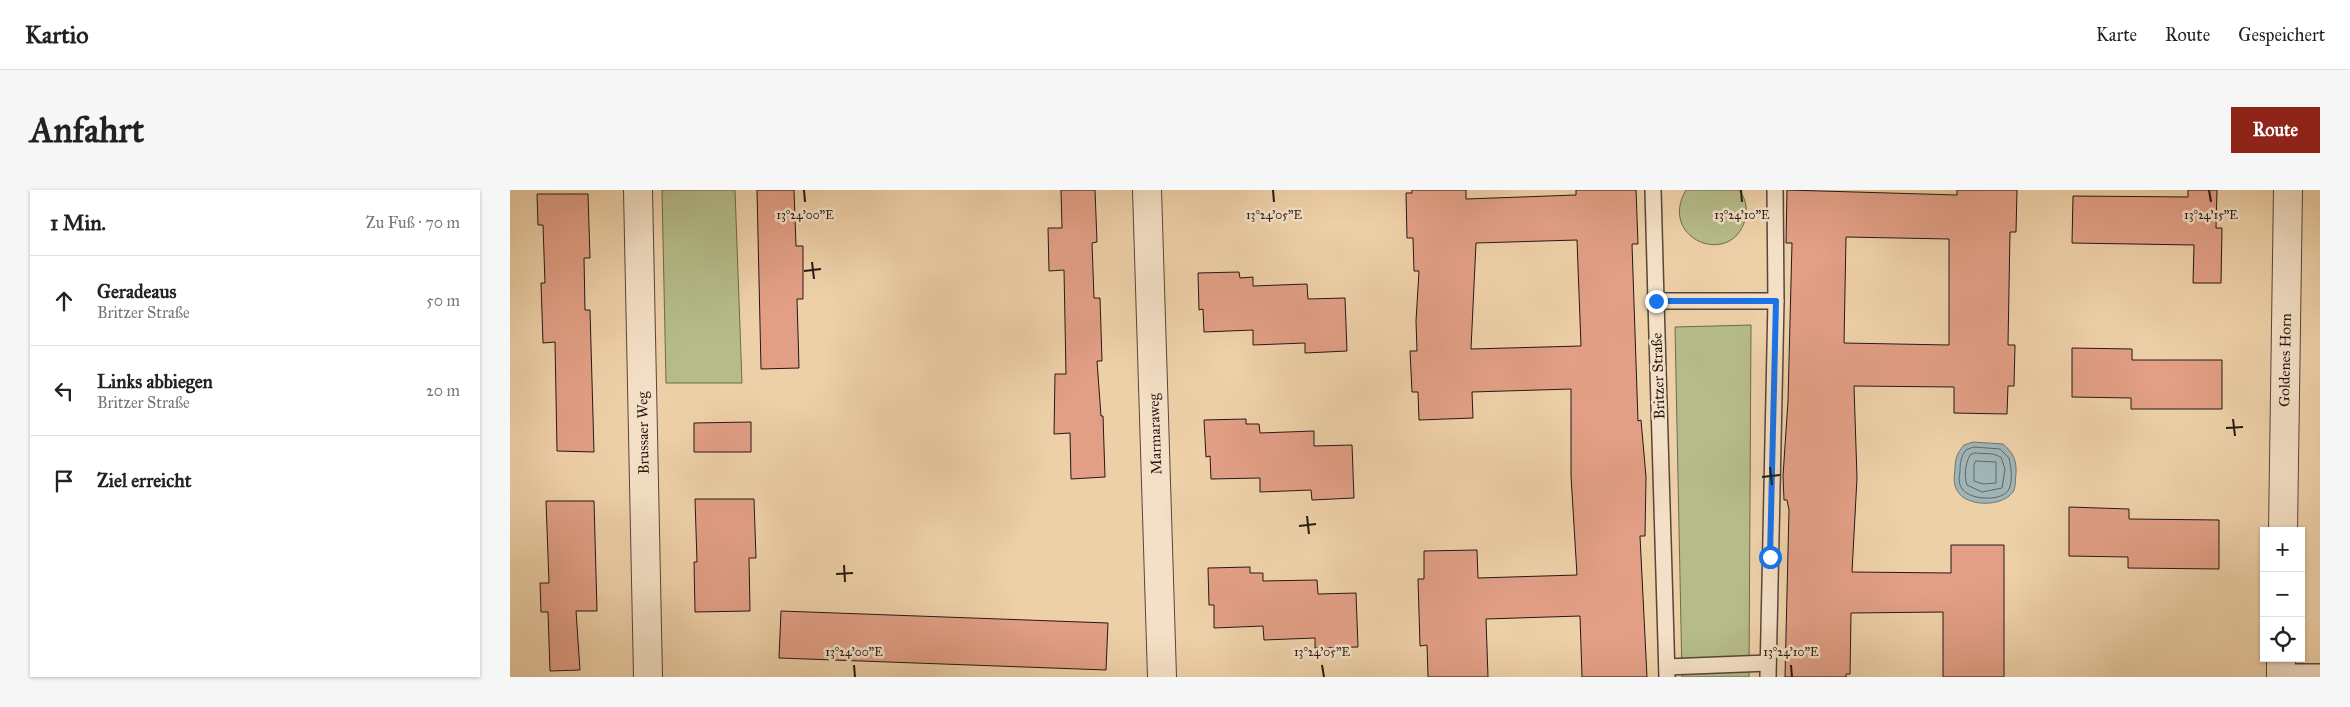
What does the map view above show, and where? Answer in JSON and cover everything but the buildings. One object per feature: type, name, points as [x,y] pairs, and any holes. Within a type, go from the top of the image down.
[{"type":"street","name":"Brussaer Weg","points":[[638,190],[648,677]]},
{"type":"street","name":"Marmaraweg","points":[[1147,190],[1162,677]]},
{"type":"street","name":"Goldenes Horn","points":[[2283,527],[2288,190]]},
{"type":"lane","name":"Britzer Straße","points":[[1653,190],[1667,672]]},
{"type":"lane","points":[[1667,672],[1768,670],[1776,301],[1775,190]]},
{"type":"lane","points":[[1656,301],[1776,301]]},
{"type":"lane","points":[[2281,669],[2320,672]]},
{"type":"green space","points":[[662,190],[735,190],[742,383],[666,383]]},
{"type":"green space","points":[[1686,190],[1739,190],[1745,202],[1746,214],[1744,223],[1736,236],[1724,243],[1711,245],[1698,241],[1688,233],[1681,222],[1680,207]]},
{"type":"green space","points":[[1751,325],[1749,677],[1682,677],[1675,327]]},
{"type":"water","points":[[1973,442],[2003,444],[2012,454],[2016,465],[2015,484],[2013,492],[2008,497],[1993,503],[1977,503],[1963,497],[1958,492],[1954,481],[1956,459],[1964,445]]},
{"type":"route","points":[[1656,301],[1776,301],[1770,557]]}]
